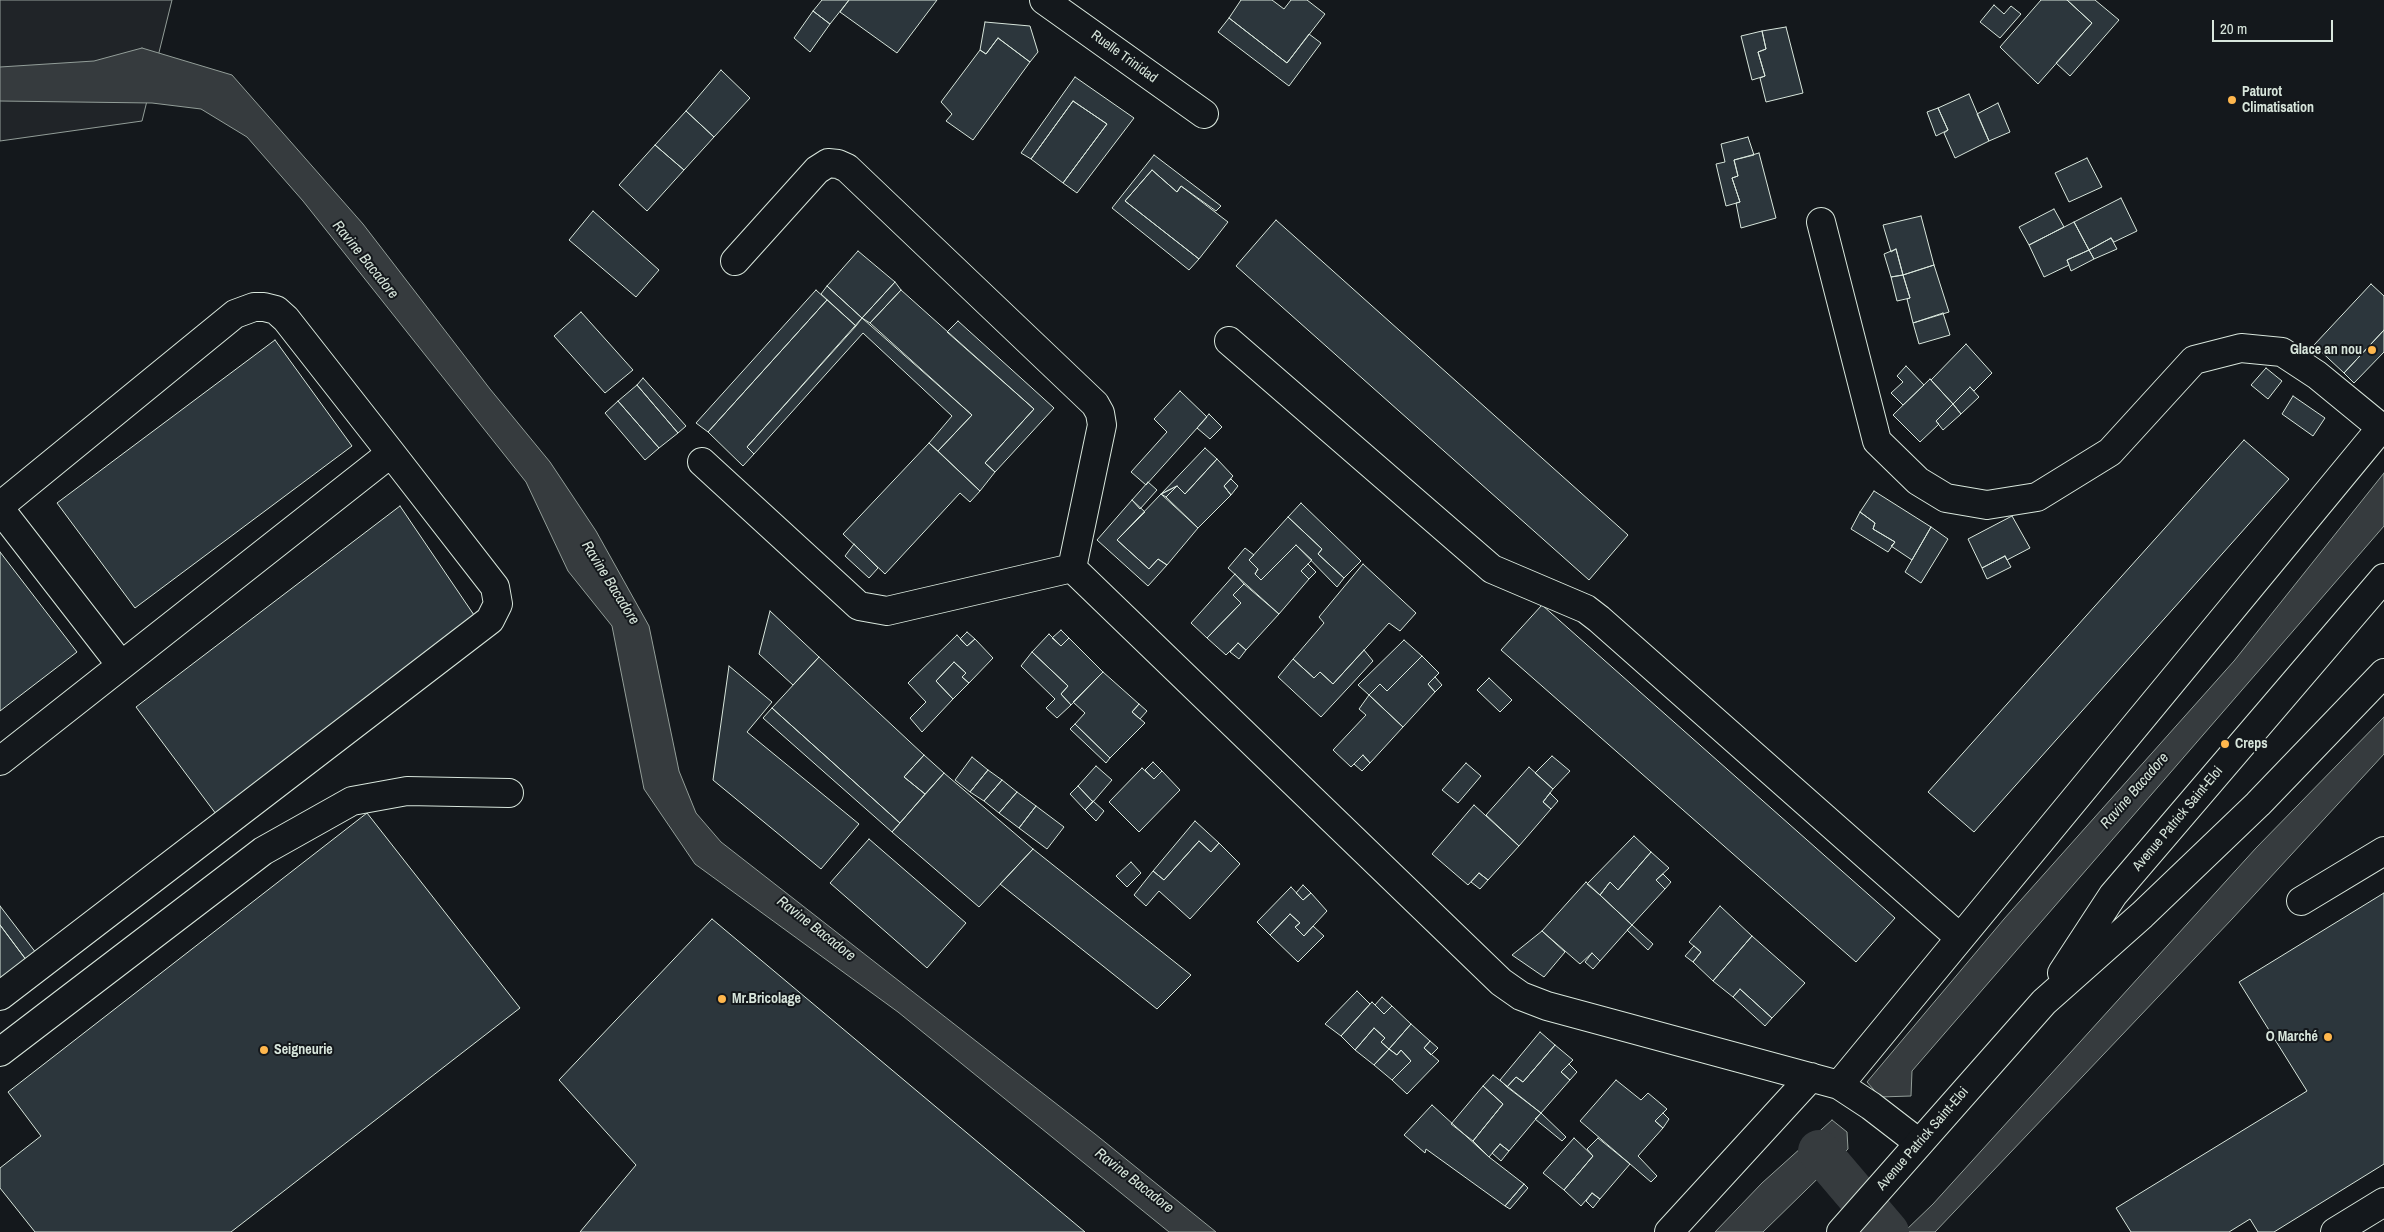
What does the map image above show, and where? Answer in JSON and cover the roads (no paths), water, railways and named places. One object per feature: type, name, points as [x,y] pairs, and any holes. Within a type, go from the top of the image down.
[{"type":"main road","name":"Ruelle Trinidad","points":[[1044,0],[1204,114]]},
{"type":"main road","points":[[735,261],[817,170],[828,163],[848,168],[1095,404],[1100,413],[1102,425],[1072,568]]},
{"type":"main road","points":[[1821,222],[1877,441],[1918,481],[1946,498],[1987,505],[2037,497],[2110,452],[2194,360],[2241,348],[2282,352],[2318,375],[2383,429],[1839,1085]]},
{"type":"main road","points":[[0,996],[490,620],[498,604],[495,587],[392,452],[286,319],[276,310],[254,307],[235,314],[0,507],[121,665]]},
{"type":"main road","points":[[1229,341],[1492,569],[1586,610],[1599,619],[1960,938]]},
{"type":"main road","points":[[0,761],[392,452]]},
{"type":"main road","points":[[702,462],[859,606],[870,610],[887,611],[1072,568]]},
{"type":"main road","points":[[1072,568],[1501,982],[1521,996],[1547,1006],[1839,1085],[1871,1106],[1919,1143]]},
{"type":"main road","name":"Avenue Patrick Saint-Eloi","points":[[2044,1002],[2113,895],[2384,578]]},
{"type":"main road","name":"Avenue Patrick Saint-Eloi","points":[[1841,1232],[2044,1002],[2142,915],[2231,830],[2379,682]]},
{"type":"main road","points":[[0,1052],[263,851],[352,801],[407,791],[509,793]]},
{"type":"main road","points":[[2301,901],[2384,851]]},
{"type":"main road","points":[[1669,1232],[1811,1078]]},
{"type":"main road","points":[[2335,1232],[2384,1202]]},
{"type":"water","name":"Ravine Bacadore","points":[[142,48],[232,75],[363,224],[490,389],[550,462],[596,531],[649,626],[679,771],[696,813],[721,842],[1095,1134],[1216,1232],[1169,1232],[898,1012],[695,864],[644,789],[612,626],[568,571],[526,482],[303,201],[247,137],[201,109],[152,103],[0,101],[0,67],[94,61]]},
{"type":"water","name":"Ravine Bacadore","points":[[2384,473],[2384,526],[1912,1071],[1911,1096],[1880,1097],[1867,1082],[2004,919],[2234,661]]},
{"type":"water","points":[[2384,717],[2384,754],[2232,919],[1935,1232],[1904,1232],[1933,1204],[2256,848]]},
{"type":"water","points":[[1832,1120],[1847,1132],[1848,1149],[1763,1232],[1715,1232],[1762,1183]]},
{"type":"waterway","points":[[1819,1151],[1888,1232]]},
{"type":"place","name":"Paturot Climatisation","points":[[2232,100]]},
{"type":"place","name":"Glace an nou","points":[[2372,350]]},
{"type":"place","name":"Creps","points":[[2225,744]]},
{"type":"place","name":"Mr.Bricolage","points":[[722,999]]},
{"type":"place","name":"O Marché","points":[[2328,1037]]},
{"type":"place","name":"Seigneurie","points":[[264,1050]]}]
